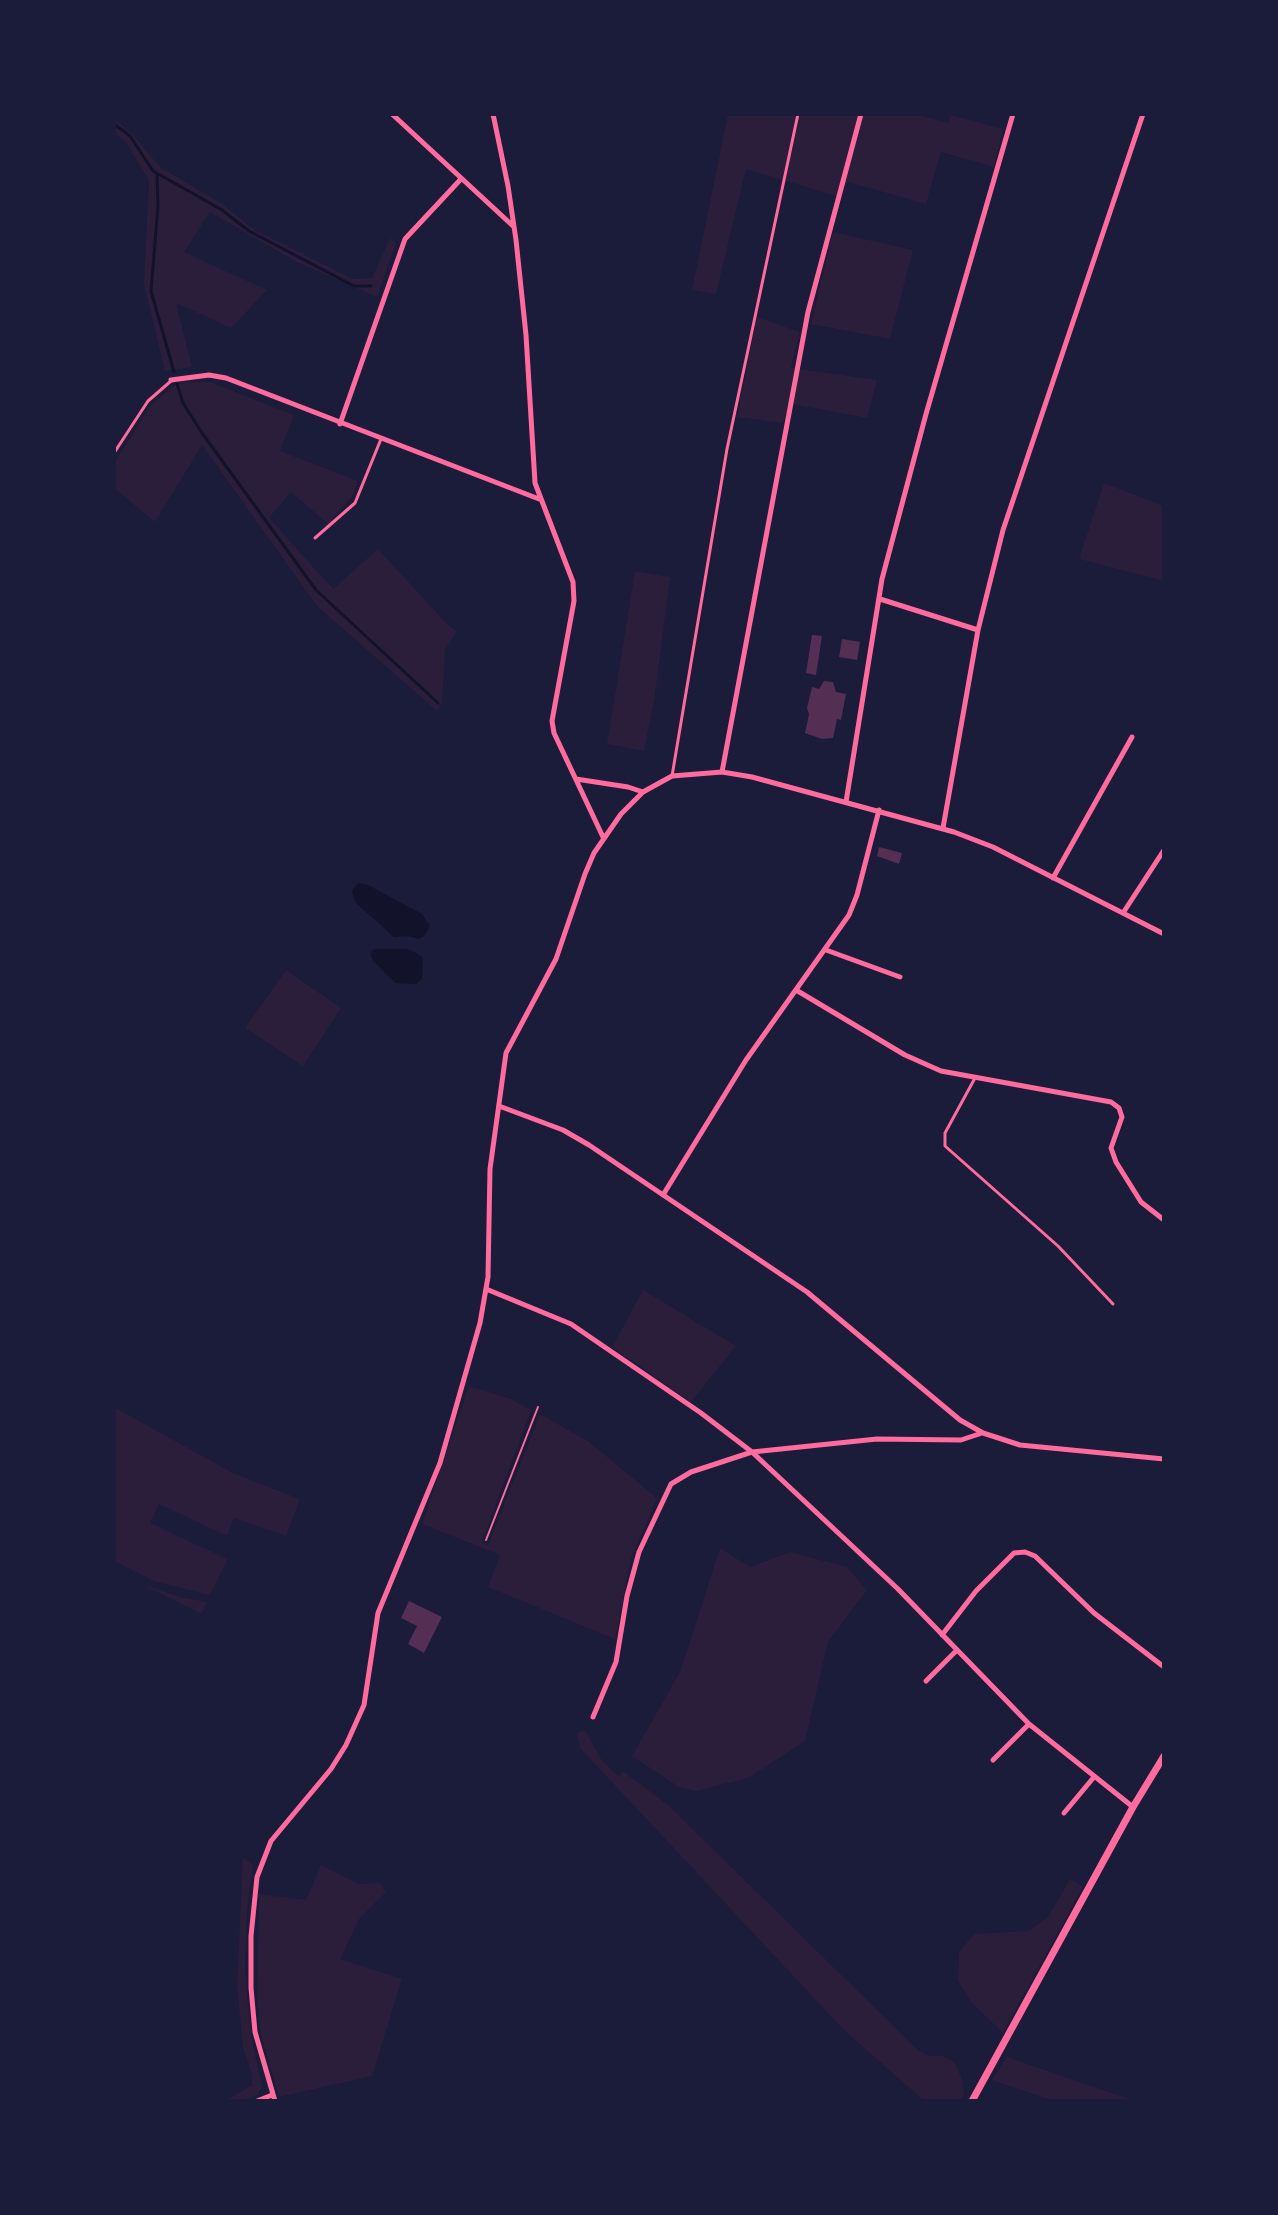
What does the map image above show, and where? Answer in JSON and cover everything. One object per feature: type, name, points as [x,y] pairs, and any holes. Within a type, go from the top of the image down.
[{"type":"main road","points":[[972,2101],[1164,1756]]},
{"type":"street","points":[[392,114],[513,227]]},
{"type":"street","points":[[493,114],[508,186],[526,335],[535,483],[573,582],[574,601],[552,721],[559,747],[603,837]]},
{"type":"street","points":[[722,772],[808,312],[861,114]]},
{"type":"street","points":[[846,802],[896,522],[1013,114]]},
{"type":"street","points":[[943,828],[978,630],[1003,530],[1143,114]]},
{"type":"street","points":[[340,424],[405,239],[461,179]]},
{"type":"street","points":[[171,380],[209,375],[226,378],[540,499]]},
{"type":"street","points":[[880,599],[978,630]]},
{"type":"street","points":[[1053,878],[1132,737]]},
{"type":"street","points":[[257,2101],[273,2098],[255,2032],[251,1988],[251,1923],[257,1877],[271,1841],[331,1769],[357,1724],[366,1695],[378,1613],[440,1463],[465,1379],[486,1289],[490,1169],[506,1053],[556,959],[585,874],[603,837],[643,792],[672,776],[722,772],[752,777],[943,828],[993,847],[1164,934]]},
{"type":"street","points":[[576,779],[643,792]]},
{"type":"street","points":[[663,1195],[746,1060],[849,915],[879,810]]},
{"type":"street","points":[[1123,913],[1164,850]]},
{"type":"street","points":[[826,950],[900,977]]},
{"type":"street","points":[[796,990],[920,1063],[975,1078],[1111,1102],[1119,1108],[1122,1117],[1111,1148],[1116,1162],[1141,1202],[1164,1220]]},
{"type":"street","points":[[499,1106],[563,1130],[807,1292],[960,1420],[983,1433],[1020,1445],[1164,1459]]},
{"type":"street","points":[[486,1289],[571,1324],[752,1452],[898,1589],[1029,1724],[1133,1807]]},
{"type":"street","points":[[593,1717],[616,1662],[627,1596],[639,1552],[671,1484],[691,1472],[752,1452],[877,1439],[961,1440],[983,1433]]},
{"type":"street","points":[[942,1635],[976,1591],[1014,1553],[1025,1552],[1035,1556],[1094,1613],[1164,1667]]},
{"type":"street","points":[[926,1681],[956,1651]]},
{"type":"street","points":[[993,1760],[1029,1724]]},
{"type":"street","points":[[1064,1813],[1094,1777]]},
{"type":"lane","points":[[672,776],[727,449],[798,114]]},
{"type":"lane","points":[[114,453],[148,401],[171,380]]},
{"type":"lane","points":[[315,538],[355,503],[381,439]]},
{"type":"lane","points":[[975,1078],[945,1133],[945,1146],[1058,1246],[1113,1304]]},
{"type":"path","points":[[486,1540],[538,1407]]},
{"type":"shaded area","points":[[728,114],[916,114],[948,123],[951,115],[1003,129],[994,167],[941,152],[926,204],[848,182],[836,196],[746,169],[716,294],[692,290]]},
{"type":"shaded area","points":[[114,119],[133,135],[160,167],[221,203],[253,229],[353,279],[372,278],[390,238],[396,243],[377,297],[297,262],[210,212],[184,252],[267,290],[231,328],[176,303],[192,367],[165,371],[144,284],[149,180],[125,141],[114,133]]},
{"type":"shaded area","points":[[833,232],[913,250],[890,339],[811,324]]},
{"type":"shaded area","points":[[757,317],[800,332],[791,368],[877,380],[867,418],[793,404],[782,423],[737,417]]},
{"type":"shaded area","points":[[183,382],[210,382],[294,415],[280,451],[358,481],[353,495],[328,524],[291,492],[269,518],[333,589],[378,549],[457,631],[445,650],[442,703],[437,711],[317,606],[202,445],[155,522],[114,488],[114,463],[151,405]]},
{"type":"shaded area","points":[[1104,483],[1164,506],[1164,581],[1079,559]]},
{"type":"shaded area","points":[[635,571],[670,577],[655,695],[644,751],[607,744]]},
{"type":"shaded area","points":[[358,883],[368,885],[422,914],[430,926],[424,936],[419,939],[394,937],[355,902],[352,891]]},
{"type":"shaded area","points":[[374,949],[415,952],[423,958],[422,979],[416,984],[395,983],[373,960],[370,954]]},
{"type":"shaded area","points":[[286,970],[341,1008],[303,1066],[245,1028]]},
{"type":"shaded area","points":[[643,1290],[736,1346],[691,1402],[612,1347]]},
{"type":"shaded area","points":[[469,1386],[511,1399],[531,1410],[482,1542],[488,1545],[540,1414],[588,1441],[657,1498],[631,1559],[615,1639],[488,1587],[500,1555],[422,1524]]},
{"type":"shaded area","points":[[114,1407],[233,1473],[300,1499],[286,1536],[234,1518],[227,1536],[159,1504],[150,1523],[228,1559],[210,1595],[154,1581],[114,1561]]},
{"type":"shaded area","points":[[720,1548],[750,1567],[790,1552],[847,1567],[867,1590],[828,1642],[805,1741],[748,1778],[696,1791],[679,1787],[632,1756],[680,1672]]},
{"type":"shaded area","points":[[144,1585],[180,1597],[207,1602],[201,1614]]},
{"type":"shaded area","points":[[585,1730],[601,1759],[619,1777],[623,1771],[668,1805],[919,2051],[930,2056],[943,2056],[955,2063],[962,2079],[964,2095],[960,2101],[924,2101],[842,2028],[580,1748],[577,1733]]},
{"type":"shaded area","points":[[243,1858],[253,1865],[247,1909],[245,1967],[250,2031],[262,2087],[258,2094],[244,2101],[225,2101],[252,2085],[243,2047],[237,1987]]},
{"type":"shaded area","points":[[321,1865],[359,1884],[380,1883],[386,1892],[359,1919],[340,1959],[402,1979],[372,2076],[279,2097],[261,2035],[257,1996],[259,1894],[306,1900]]},
{"type":"shaded area","points":[[1070,1879],[1083,1887],[1003,2033],[972,2003],[958,1981],[959,1952],[974,1934],[1029,1931],[1048,1917]]},
{"type":"shaded area","points":[[1007,2057],[1135,2101],[1054,2101],[992,2080]]},
{"type":"building","points":[[812,635],[822,636],[816,675],[806,673]]},
{"type":"building","points":[[842,639],[860,642],[857,660],[839,657]]},
{"type":"building","points":[[824,681],[833,682],[836,692],[846,694],[841,720],[837,719],[833,738],[822,739],[805,733],[812,687],[819,689]]},
{"type":"building","points":[[879,847],[902,853],[899,864],[877,856]]},
{"type":"building","points":[[409,1601],[442,1617],[424,1653],[408,1644],[417,1626],[401,1618]]},
{"type":"waterway","points":[[114,124],[130,136],[153,171],[222,210],[249,231],[354,286],[371,286]]},
{"type":"waterway","points":[[157,175],[158,206],[151,291],[174,372]]},
{"type":"waterway","points":[[177,384],[183,403],[202,433],[316,590],[438,703]]}]
